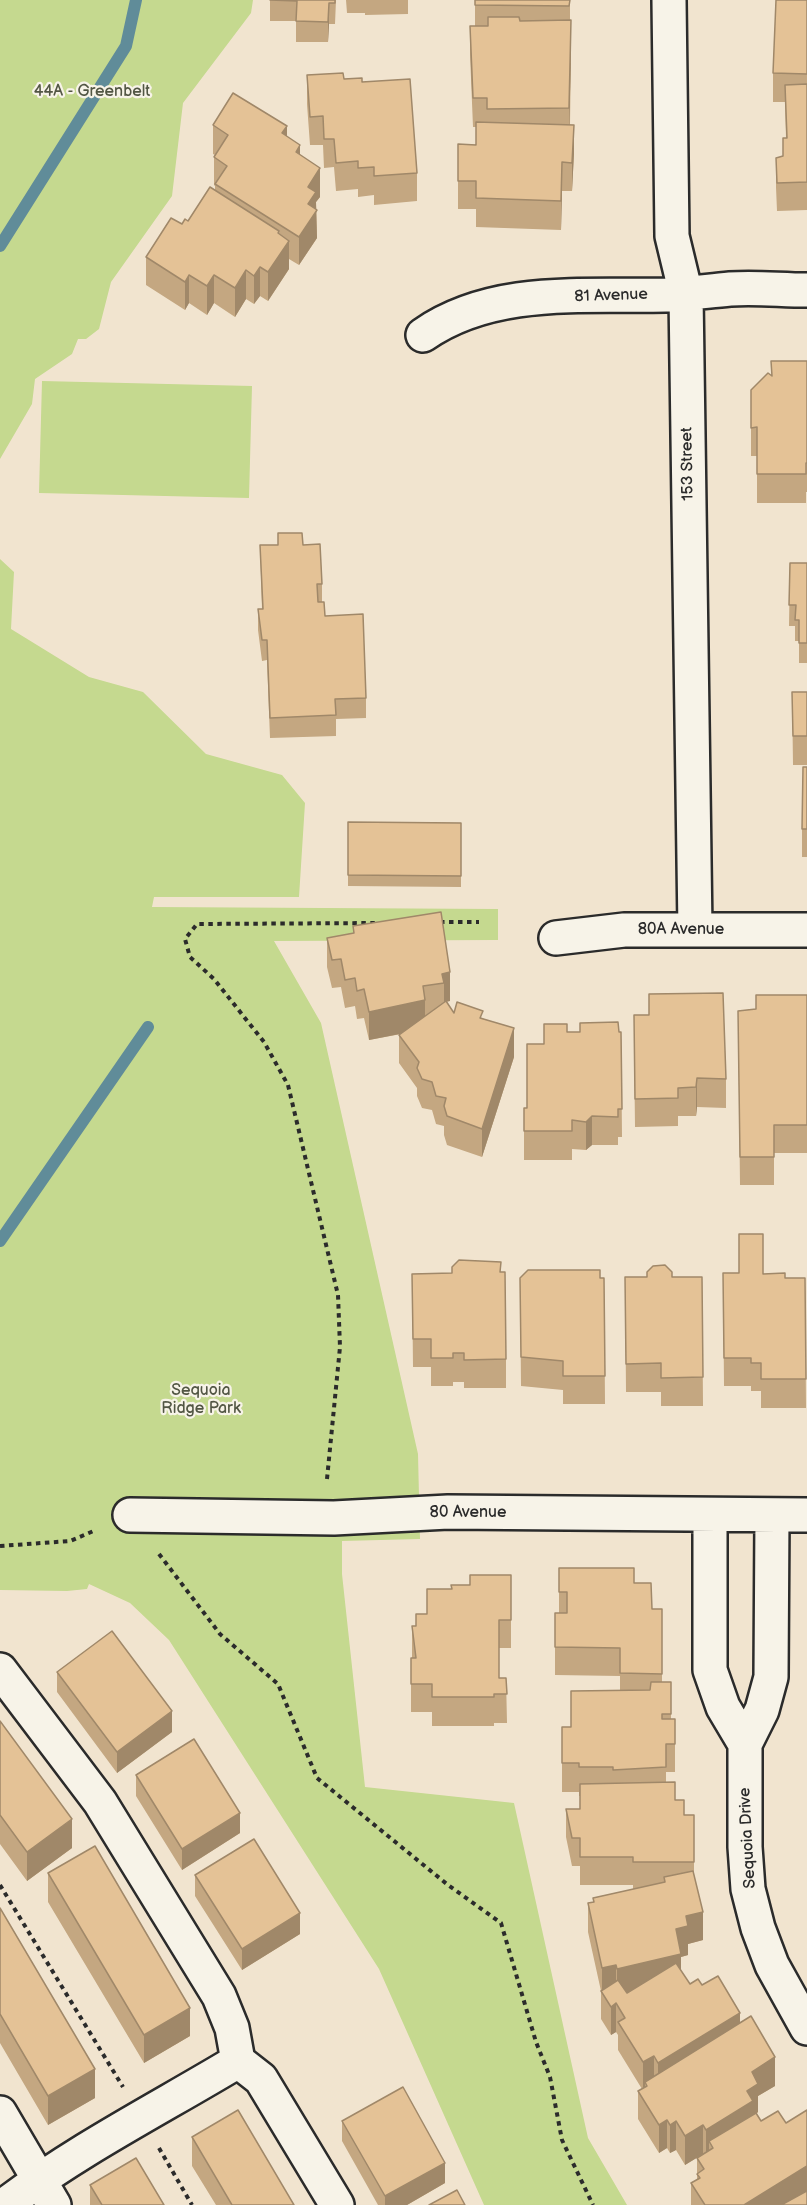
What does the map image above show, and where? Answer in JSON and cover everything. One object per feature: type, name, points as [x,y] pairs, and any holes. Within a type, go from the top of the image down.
[{"type":"street","name":"153 Street","points":[[669,0],[672,236],[686,294],[695,930]]},
{"type":"street","name":"81 Avenue","points":[[423,335],[441,323],[471,309],[510,300],[686,294],[731,289],[807,290]]},
{"type":"street","name":"80A Avenue","points":[[556,938],[624,930],[807,930]]},
{"type":"street","name":"80 Avenue","points":[[130,1515],[334,1518],[448,1512],[807,1515]]},
{"type":"street","points":[[710,1515],[710,1670],[723,1707],[745,1744]]},
{"type":"street","name":"Sequoia Drive","points":[[772,1515],[771,1677],[762,1710],[745,1744],[745,1846],[748,1889],[758,1928],[772,1965],[807,2028]]},
{"type":"street","points":[[0,1670],[100,1802],[219,1996],[232,2028],[238,2061],[261,2079],[337,2205]]},
{"type":"street","points":[[5,2205],[46,2192],[142,2118],[238,2061]]},
{"type":"street","points":[[0,2113],[46,2192]]},
{"type":"path","points":[[432,922],[479,922]]},
{"type":"path","points":[[327,1479],[340,1347],[338,1296],[288,1085],[252,1026],[214,979],[190,957],[185,939],[197,924],[385,923]]},
{"type":"path","points":[[0,1546],[70,1541],[130,1515],[220,1634],[278,1684],[317,1778],[447,1885],[501,1923],[536,2042],[550,2077],[562,2140],[593,2205]]},
{"type":"path","points":[[0,1885],[142,2118],[192,2205]]},
{"type":"green space","name":"44A - Greenbelt","points":[[0,0],[253,0],[251,13],[183,103],[172,196],[111,282],[99,329],[86,339],[78,339],[72,354],[35,379],[32,404],[0,459]]},
{"type":"green space","points":[[42,381],[252,386],[249,498],[39,493]]},
{"type":"green space","name":"Sequoia Ridge Park","points":[[0,559],[14,572],[11,629],[89,677],[143,692],[206,754],[282,775],[305,803],[299,897],[154,897],[152,907],[498,909],[498,940],[274,941],[321,1023],[418,1454],[420,1539],[342,1541],[342,1574],[365,1787],[514,1803],[588,2138],[627,2205],[484,2205],[379,1969],[169,1640],[130,1603],[89,1584],[87,1589],[67,1591],[0,1590]]},
{"type":"building","points":[[270,0],[335,0],[335,3],[329,3],[328,22],[296,21],[297,1]]},
{"type":"building","points":[[475,0],[570,0],[569,6],[475,5]]},
{"type":"building","points":[[776,0],[807,0],[807,74],[773,73]]},
{"type":"building","points":[[488,17],[519,17],[520,21],[571,20],[569,108],[487,109],[487,98],[473,98],[470,26],[488,26]]},
{"type":"building","points":[[343,73],[344,79],[362,78],[362,82],[410,79],[417,173],[374,176],[374,167],[358,168],[358,161],[336,163],[334,139],[324,139],[323,116],[310,117],[307,75]]},
{"type":"building","points":[[807,84],[807,182],[777,183],[776,158],[783,156],[783,138],[787,138],[785,85]]},
{"type":"building","points":[[233,93],[287,126],[282,133],[300,145],[296,152],[320,168],[308,187],[316,192],[308,204],[317,210],[299,237],[215,184],[227,166],[214,157],[228,135],[213,125]]},
{"type":"building","points":[[476,122],[574,125],[572,163],[562,162],[561,201],[476,198],[476,181],[458,181],[458,144],[476,145]]},
{"type":"building","points":[[210,187],[279,231],[278,233],[289,241],[268,272],[260,267],[254,276],[246,270],[235,288],[214,275],[207,286],[189,275],[185,282],[146,257],[171,218],[182,224],[185,219],[188,221]]},
{"type":"building","points":[[771,361],[807,361],[806,474],[757,474],[757,427],[751,428],[751,390],[768,373],[772,376]]},
{"type":"building","points":[[278,533],[302,533],[303,545],[320,544],[322,584],[317,584],[318,602],[324,602],[325,616],[363,614],[366,698],[335,699],[336,715],[270,718],[267,640],[262,640],[258,609],[263,609],[260,545],[278,545]]},
{"type":"building","points":[[790,563],[807,563],[807,643],[799,643],[799,620],[795,620],[796,605],[789,605]]},
{"type":"building","points":[[792,692],[807,692],[807,736],[793,736]]},
{"type":"building","points":[[803,767],[807,767],[807,829],[802,829]]},
{"type":"building","points":[[348,822],[461,823],[461,876],[348,875]]},
{"type":"building","points":[[441,912],[450,972],[442,974],[444,983],[423,986],[425,1000],[369,1012],[364,989],[357,991],[355,978],[345,980],[341,959],[332,960],[327,938],[354,933],[353,926]]},
{"type":"building","points":[[723,993],[726,1079],[697,1078],[696,1087],[678,1088],[678,1098],[635,1099],[634,1015],[649,1015],[649,994]]},
{"type":"building","points":[[756,995],[807,995],[807,1125],[774,1125],[774,1157],[740,1157],[738,1011],[756,1009]]},
{"type":"building","points":[[446,1001],[454,1013],[457,1002],[483,1011],[480,1018],[514,1028],[482,1129],[447,1116],[444,1106],[446,1098],[436,1096],[432,1082],[422,1079],[417,1068],[419,1062],[399,1035]]},
{"type":"building","points":[[618,1022],[619,1032],[621,1032],[622,1109],[618,1109],[618,1117],[592,1116],[586,1122],[572,1120],[572,1131],[524,1131],[524,1108],[527,1108],[527,1044],[544,1044],[544,1024],[567,1024],[567,1032],[580,1032],[580,1023]]},
{"type":"building","points":[[739,1234],[763,1234],[763,1274],[785,1273],[785,1278],[805,1278],[806,1379],[761,1379],[761,1363],[751,1363],[751,1358],[724,1358],[723,1273],[739,1273]]},
{"type":"building","points":[[459,1260],[501,1262],[500,1272],[505,1272],[506,1359],[464,1360],[464,1353],[453,1353],[453,1358],[431,1358],[431,1339],[413,1339],[412,1274],[452,1273],[452,1267]]},
{"type":"building","points":[[665,1265],[672,1272],[672,1277],[702,1277],[703,1377],[661,1378],[661,1363],[626,1364],[625,1277],[647,1277],[647,1272],[653,1266]]},
{"type":"building","points":[[528,1270],[600,1270],[600,1278],[604,1278],[605,1376],[563,1376],[563,1361],[521,1357],[520,1278]]},
{"type":"building","points":[[559,1568],[634,1568],[634,1583],[651,1583],[652,1609],[662,1609],[662,1674],[620,1673],[620,1648],[555,1647],[555,1613],[567,1613],[567,1592],[559,1592]]},
{"type":"building","points":[[470,1575],[511,1575],[511,1620],[499,1620],[499,1678],[506,1678],[507,1694],[494,1694],[494,1697],[432,1697],[432,1684],[411,1684],[411,1658],[416,1658],[412,1626],[416,1626],[416,1614],[427,1614],[427,1589],[452,1589],[451,1585],[470,1585]]},
{"type":"building","points":[[112,1631],[172,1711],[117,1752],[57,1672]]},
{"type":"building","points":[[651,1682],[671,1682],[671,1714],[662,1714],[662,1719],[675,1719],[675,1744],[666,1744],[666,1767],[613,1770],[613,1767],[579,1767],[579,1763],[562,1763],[562,1727],[571,1727],[571,1691],[650,1690]]},
{"type":"building","points":[[0,1721],[72,1819],[27,1852],[0,1815]]},
{"type":"building","points":[[194,1739],[240,1813],[182,1849],[136,1775]]},
{"type":"building","points":[[675,1782],[675,1800],[684,1800],[684,1815],[694,1815],[694,1862],[633,1862],[633,1857],[580,1857],[580,1838],[572,1838],[566,1809],[580,1809],[580,1784]]},
{"type":"building","points":[[254,1839],[300,1913],[242,1949],[195,1875]]},
{"type":"building","points":[[95,1846],[190,2008],[144,2035],[48,1873]]},
{"type":"building","points":[[693,1871],[703,1912],[686,1916],[688,1926],[676,1929],[681,1954],[617,1969],[616,1965],[602,1968],[588,1903],[594,1902],[593,1898],[665,1882],[664,1877]]},
{"type":"building","points":[[0,1908],[95,2069],[48,2096],[0,2014]]},
{"type":"building","points":[[676,1963],[690,1984],[698,1979],[702,1985],[718,1976],[740,2013],[658,2063],[654,2056],[643,2062],[618,2022],[625,2018],[616,2003],[611,2007],[601,1991],[618,1980],[627,1993]]},
{"type":"building","points":[[751,2016],[775,2057],[752,2072],[758,2084],[747,2091],[753,2101],[706,2130],[703,2125],[685,2136],[676,2121],[670,2125],[667,2120],[659,2125],[638,2091],[647,2086],[645,2082]]},
{"type":"building","points":[[403,2087],[445,2163],[385,2196],[342,2121]]},
{"type":"building","points":[[238,2110],[294,2205],[232,2205],[192,2137]]},
{"type":"building","points":[[807,2110],[807,2166],[744,2205],[705,2205],[691,2183],[700,2178],[697,2174],[704,2169],[697,2158],[713,2148],[709,2141],[756,2113],[761,2121],[778,2111],[786,2123]]},
{"type":"building","points":[[136,2158],[164,2205],[102,2205],[90,2185]]},
{"type":"building","points":[[457,2190],[465,2205],[429,2205]]},
{"type":"building","points":[[807,2191],[807,2205],[783,2204]]},
{"type":"waterway","points":[[0,246],[126,46],[136,0]]},
{"type":"waterway","points":[[0,1241],[148,1027]]}]
